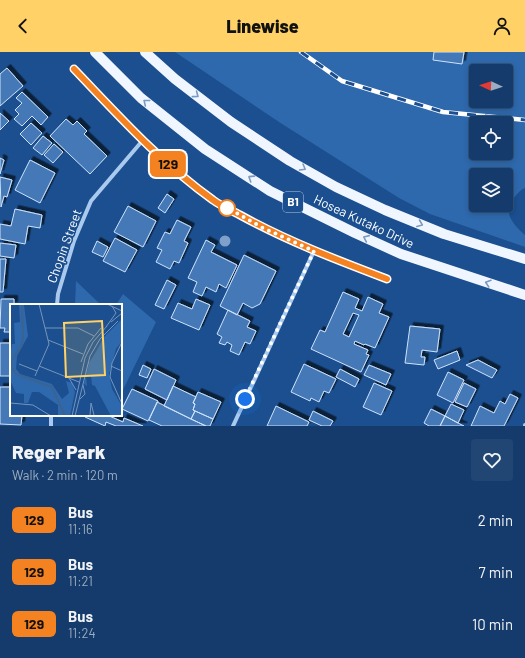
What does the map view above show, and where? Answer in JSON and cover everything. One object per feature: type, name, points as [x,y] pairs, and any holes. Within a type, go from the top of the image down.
[{"type":"main road","name":"Hosea Kutako Drive","points":[[94,52],[141,98],[205,149],[270,191],[401,254],[522,294]]},
{"type":"main road","name":"Hosea Kutako Drive","points":[[145,52],[175,79],[231,122],[290,161],[336,187],[385,210],[444,234],[525,259]]},
{"type":"main road","points":[[522,294],[525,304]]},
{"type":"street","name":"Chopin Street","points":[[57,304],[58,294],[74,241],[91,201],[143,140]]},
{"type":"street","points":[[233,426],[314,251]]},
{"type":"lane","points":[[74,69],[172,168],[214,200],[263,228],[314,251],[387,279]]},
{"type":"shaded area","points":[[175,52],[525,52],[525,188],[519,192],[513,201],[513,168],[469,168],[469,212],[509,212],[513,223],[525,235],[525,247],[430,214],[399,198],[279,122]]},
{"type":"shaded area","points":[[76,281],[100,304],[75,304]]},
{"type":"shaded area","points":[[123,294],[156,322],[122,392],[122,304],[117,304]]},
{"type":"building","points":[[434,52],[464,52],[462,64],[433,60]]},
{"type":"building","points":[[7,68],[23,86],[0,106],[0,74]]},
{"type":"building","points":[[22,92],[48,117],[41,125],[32,116],[22,126],[14,119],[19,114],[15,110],[22,103],[16,98]]},
{"type":"building","points":[[0,113],[9,121],[0,130]]},
{"type":"building","points":[[66,119],[73,125],[77,121],[87,131],[84,134],[107,156],[90,174],[50,136]]},
{"type":"building","points":[[31,123],[42,133],[31,145],[20,134]]},
{"type":"building","points":[[43,136],[52,143],[42,155],[33,148]]},
{"type":"building","points":[[54,144],[63,152],[53,163],[44,155]]},
{"type":"building","points":[[0,158],[4,160],[0,174]]},
{"type":"building","points":[[30,160],[55,173],[40,203],[15,190]]},
{"type":"building","points":[[0,177],[12,180],[7,197],[4,196],[1,207]]},
{"type":"building","points":[[167,194],[174,199],[165,213],[158,208]]},
{"type":"building","points":[[128,206],[156,221],[143,247],[114,232]]},
{"type":"building","points":[[15,209],[42,215],[40,228],[28,226],[25,244],[0,239],[0,224],[11,226]]},
{"type":"building","points":[[177,220],[191,227],[184,241],[188,243],[179,263],[174,261],[170,269],[156,262],[162,250],[157,248],[165,232],[170,234]]},
{"type":"building","points":[[115,238],[137,250],[125,272],[103,261]]},
{"type":"building","points":[[206,240],[215,245],[211,252],[237,265],[226,288],[219,284],[216,292],[206,287],[202,296],[193,292],[197,282],[188,278]]},
{"type":"building","points":[[97,241],[108,247],[103,257],[92,252]]},
{"type":"building","points":[[0,243],[16,245],[14,258],[0,256]]},
{"type":"building","points":[[244,255],[276,271],[260,304],[252,308],[243,303],[237,315],[220,306]]},
{"type":"building","points":[[0,259],[6,259],[3,292],[0,292]]},
{"type":"building","points":[[167,280],[176,285],[164,309],[155,305]]},
{"type":"building","points":[[343,292],[359,299],[355,308],[362,311],[368,297],[383,304],[379,313],[389,317],[375,348],[355,341],[354,344],[368,350],[366,354],[369,355],[361,372],[311,349],[320,330],[325,332]],"holes":[[[353,313],[359,315],[349,337],[343,334]]]},
{"type":"building","points":[[1,299],[14,299],[14,304],[10,304],[10,332],[4,332],[5,328],[0,328]]},
{"type":"building","points":[[196,299],[210,305],[199,330],[171,318],[178,303],[192,309]]},
{"type":"building","points":[[228,310],[250,321],[247,327],[256,331],[250,344],[245,342],[239,355],[230,351],[232,345],[227,342],[225,345],[219,343],[222,337],[217,334]]},
{"type":"building","points":[[410,326],[440,329],[437,352],[422,350],[421,357],[425,357],[424,365],[405,363]]},
{"type":"building","points":[[0,343],[10,343],[10,376],[0,376]]},
{"type":"building","points":[[457,351],[460,360],[438,369],[434,360]]},
{"type":"building","points":[[478,360],[497,370],[492,378],[466,365]]},
{"type":"building","points":[[304,364],[336,379],[329,393],[324,391],[319,402],[311,398],[310,401],[291,392]]},
{"type":"building","points":[[143,365],[151,369],[147,378],[139,375]]},
{"type":"building","points":[[369,365],[391,374],[386,385],[364,375]]},
{"type":"building","points":[[154,369],[176,380],[167,400],[145,389]]},
{"type":"building","points":[[340,369],[359,379],[355,387],[336,377]]},
{"type":"building","points":[[448,372],[464,380],[453,403],[437,395]]},
{"type":"building","points":[[374,383],[392,391],[381,415],[363,407]]},
{"type":"building","points":[[464,383],[476,389],[467,407],[455,402]]},
{"type":"building","points":[[173,386],[196,397],[193,403],[195,404],[193,410],[195,411],[191,419],[164,406]]},
{"type":"building","points":[[0,387],[10,387],[10,416],[22,416],[21,425],[0,424]]},
{"type":"building","points":[[132,389],[158,401],[148,421],[122,409]]},
{"type":"building","points":[[198,392],[221,402],[213,419],[193,410],[195,404],[193,403]]},
{"type":"building","points":[[510,394],[518,398],[504,426],[471,426],[480,406],[494,413],[500,401],[505,404]]},
{"type":"building","points":[[157,402],[206,426],[162,426],[149,420]]},
{"type":"building","points":[[451,404],[464,410],[458,423],[445,416]]},
{"type":"building","points":[[276,406],[309,422],[307,426],[267,426]]},
{"type":"building","points":[[431,409],[445,416],[440,426],[429,426],[424,423]]},
{"type":"building","points":[[195,411],[213,419],[210,426],[206,426],[191,419]]},
{"type":"building","points":[[313,411],[333,421],[330,426],[322,426],[309,420]]},
{"type":"building","points":[[109,416],[123,422],[124,418],[143,426],[116,426],[106,422],[105,426],[85,417]]},
{"type":"building","points":[[445,416],[458,423],[464,426],[440,426]]},
{"type":"railway","points":[[301,52],[342,81],[443,112],[525,120]]},
{"type":"bus line","name":"129","points":[[74,69],[172,168],[214,200],[263,228],[314,251],[387,279]]},
{"type":"route","points":[[227,208],[226,207],[263,228],[314,251],[245,399]]}]
